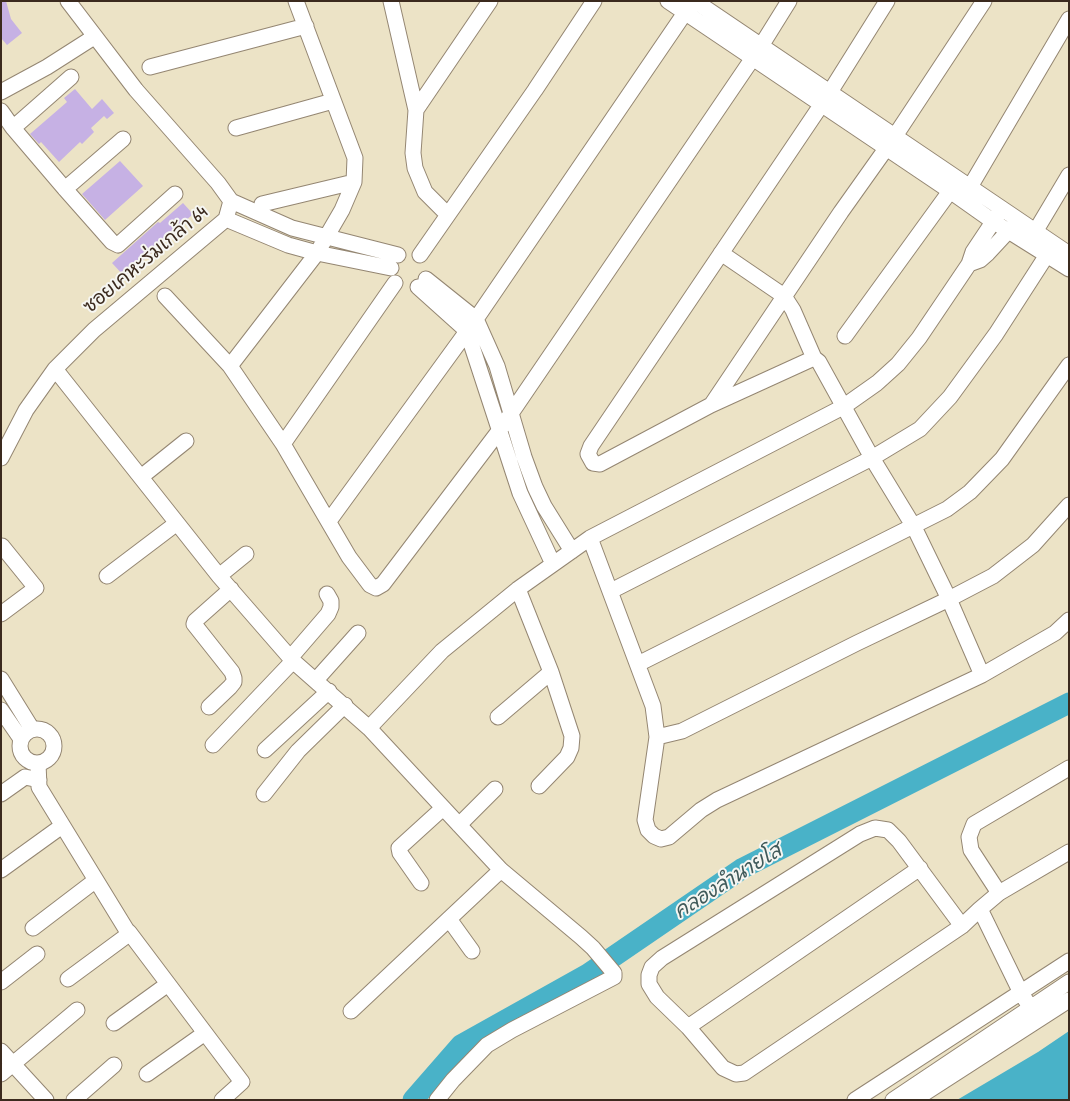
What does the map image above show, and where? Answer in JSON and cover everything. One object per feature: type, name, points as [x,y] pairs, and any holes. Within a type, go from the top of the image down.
[{"type":"street","name":"ซอยเคหะร่มเกล้า 64","points":[[1,458],[26,410],[55,369],[94,330],[226,219],[231,201],[218,183],[136,90],[68,1]]},
{"type":"street","points":[[230,366],[317,254],[342,210],[354,182],[355,158],[296,1]]},
{"type":"street","points":[[416,110],[490,1]]},
{"type":"street","points":[[420,255],[535,90],[594,1]]},
{"type":"street","points":[[668,1],[691,5],[757,52],[822,105],[891,142],[959,186],[997,216],[1050,250],[1069,254]]},
{"type":"street","points":[[165,296],[230,366],[283,444],[350,557],[370,585],[376,588],[383,584],[499,432],[757,52],[789,1]]},
{"type":"street","points":[[814,358],[711,405],[600,464],[593,463],[590,459],[588,454],[592,446],[822,105],[887,1]]},
{"type":"street","points":[[711,405],[841,212],[891,142],[984,1]]},
{"type":"street","points":[[395,4],[398,40],[416,110],[413,153],[415,168],[425,192],[447,214]]},
{"type":"street","points":[[329,521],[471,325],[691,5]]},
{"type":"street","points":[[845,336],[959,186],[1069,19]]},
{"type":"street","points":[[150,67],[306,26]]},
{"type":"street","points":[[1,92],[47,67],[94,37]]},
{"type":"street","points":[[757,52],[830,92],[891,142]]},
{"type":"street","points":[[13,128],[70,77]]},
{"type":"street","points":[[236,128],[333,101]]},
{"type":"street","points":[[1,111],[13,128],[65,189],[112,242],[118,245],[175,194]]},
{"type":"street","points":[[65,189],[124,139]]},
{"type":"street","points":[[1035,232],[1069,175]]},
{"type":"street","points":[[262,204],[354,182]]},
{"type":"street","points":[[231,201],[292,228],[326,237],[394,262]]},
{"type":"street","points":[[369,728],[442,651],[518,589],[590,538],[843,407],[877,383],[898,364],[919,338],[969,264],[973,252],[997,216]]},
{"type":"street","points":[[226,219],[288,245],[317,254],[394,262]]},
{"type":"street","points":[[1013,226],[1035,232],[1069,270]]},
{"type":"street","points":[[969,264],[980,260],[1013,226]]},
{"type":"street","points":[[611,591],[872,458],[920,429],[950,397],[996,334],[1050,250]]},
{"type":"street","points":[[412,252],[420,255],[428,266],[422,283],[407,289],[396,283],[391,274],[394,262],[402,253],[412,252]]},
{"type":"street","points":[[722,253],[784,296],[793,310],[814,358],[819,362],[872,458],[914,527],[949,599],[982,675]]},
{"type":"street","points":[[283,444],[396,283]]},
{"type":"street","points":[[422,283],[471,325],[496,366],[535,487],[544,506],[572,551]]},
{"type":"street","points":[[471,325],[499,432],[520,493],[553,564]]},
{"type":"street","points":[[638,664],[947,509],[970,492],[1002,459],[1069,365]]},
{"type":"street","points":[[55,369],[219,576],[292,659],[369,728],[501,870],[593,948],[614,973],[614,977],[487,1045],[453,1080],[437,1100]]},
{"type":"street","points":[[141,477],[186,441]]},
{"type":"street","points":[[657,737],[682,731],[993,576],[1033,545],[1069,505]]},
{"type":"street","points":[[107,576],[177,523]]},
{"type":"street","points":[[590,538],[653,706],[657,737],[645,820],[648,830],[661,840],[669,837],[701,810],[717,800],[982,675],[1055,633],[1069,620]]},
{"type":"street","points":[[1,547],[36,588],[1,614]]},
{"type":"street","points":[[219,576],[246,554]]},
{"type":"street","points":[[518,589],[572,736],[571,748],[567,757],[539,786]]},
{"type":"street","points":[[209,707],[230,687],[234,682],[234,678],[232,672],[194,624],[231,590]]},
{"type":"street","points":[[213,745],[292,659],[328,614],[331,601],[327,594]]},
{"type":"street","points":[[316,680],[358,632]]},
{"type":"street","points":[[498,717],[550,672]]},
{"type":"street","points":[[1,679],[32,729]]},
{"type":"street","points":[[265,750],[329,691]]},
{"type":"street","points":[[264,794],[298,751],[345,705]]},
{"type":"street","points":[[21,710],[3,718],[21,739]]},
{"type":"street","points":[[32,729],[44,730],[49,733],[54,744],[51,756],[47,760],[38,763],[30,762],[22,755],[20,750],[21,739],[32,729]]},
{"type":"street","points":[[38,763],[39,787],[128,932],[242,1082],[222,1100]]},
{"type":"street","points":[[999,894],[971,850],[969,837],[974,824],[1069,768]]},
{"type":"street","points":[[1,794],[25,777],[39,780]]},
{"type":"street","points":[[459,825],[495,789]]},
{"type":"street","points":[[422,883],[400,853],[399,848],[443,808]]},
{"type":"street","points":[[1,870],[62,826]]},
{"type":"street","points":[[962,926],[899,841],[888,830],[875,828],[860,834],[662,958],[652,967],[649,984],[657,997],[688,1027],[723,1068],[736,1074],[744,1072],[962,926],[999,894],[1069,852]]},
{"type":"street","points":[[688,1027],[920,868]]},
{"type":"street","points":[[352,1010],[501,870]]},
{"type":"street","points":[[33,928],[96,880]]},
{"type":"street","points":[[980,909],[1020,991],[1035,1014]]},
{"type":"street","points":[[449,919],[472,952]]},
{"type":"street","points":[[68,979],[130,934],[128,932]]},
{"type":"street","points":[[1,982],[37,954]]},
{"type":"street","points":[[855,1100],[1020,991],[1069,961]]},
{"type":"street","points":[[914,1100],[1035,1014],[1069,982]]},
{"type":"street","points":[[114,1023],[168,984]]},
{"type":"street","points":[[893,1100],[1035,1014],[1069,1000]]},
{"type":"street","points":[[7,1069],[77,1010]]},
{"type":"street","points":[[147,1074],[204,1033]]},
{"type":"street","points":[[1,1051],[7,1069],[46,1100]]},
{"type":"street","points":[[74,1100],[114,1065]]},
{"type":"water","points":[[1069,1031],[1069,1100],[957,1100],[1038,1052]]},
{"type":"building","points":[[1,1],[6,1],[11,19],[22,33],[7,45],[1,38]]},
{"type":"building","points":[[75,89],[92,109],[102,99],[114,113],[107,119],[104,116],[91,128],[94,132],[82,144],[80,142],[59,162],[41,142],[39,144],[30,134],[67,102],[64,98]]},
{"type":"building","points":[[120,161],[143,186],[105,220],[82,194]]},
{"type":"building","points":[[183,203],[193,214],[125,277],[112,263],[158,222],[160,223]]},
{"type":"waterway","name":"คลองลำนายโส","points":[[413,1100],[461,1045],[588,974],[743,868],[1069,703]]}]
